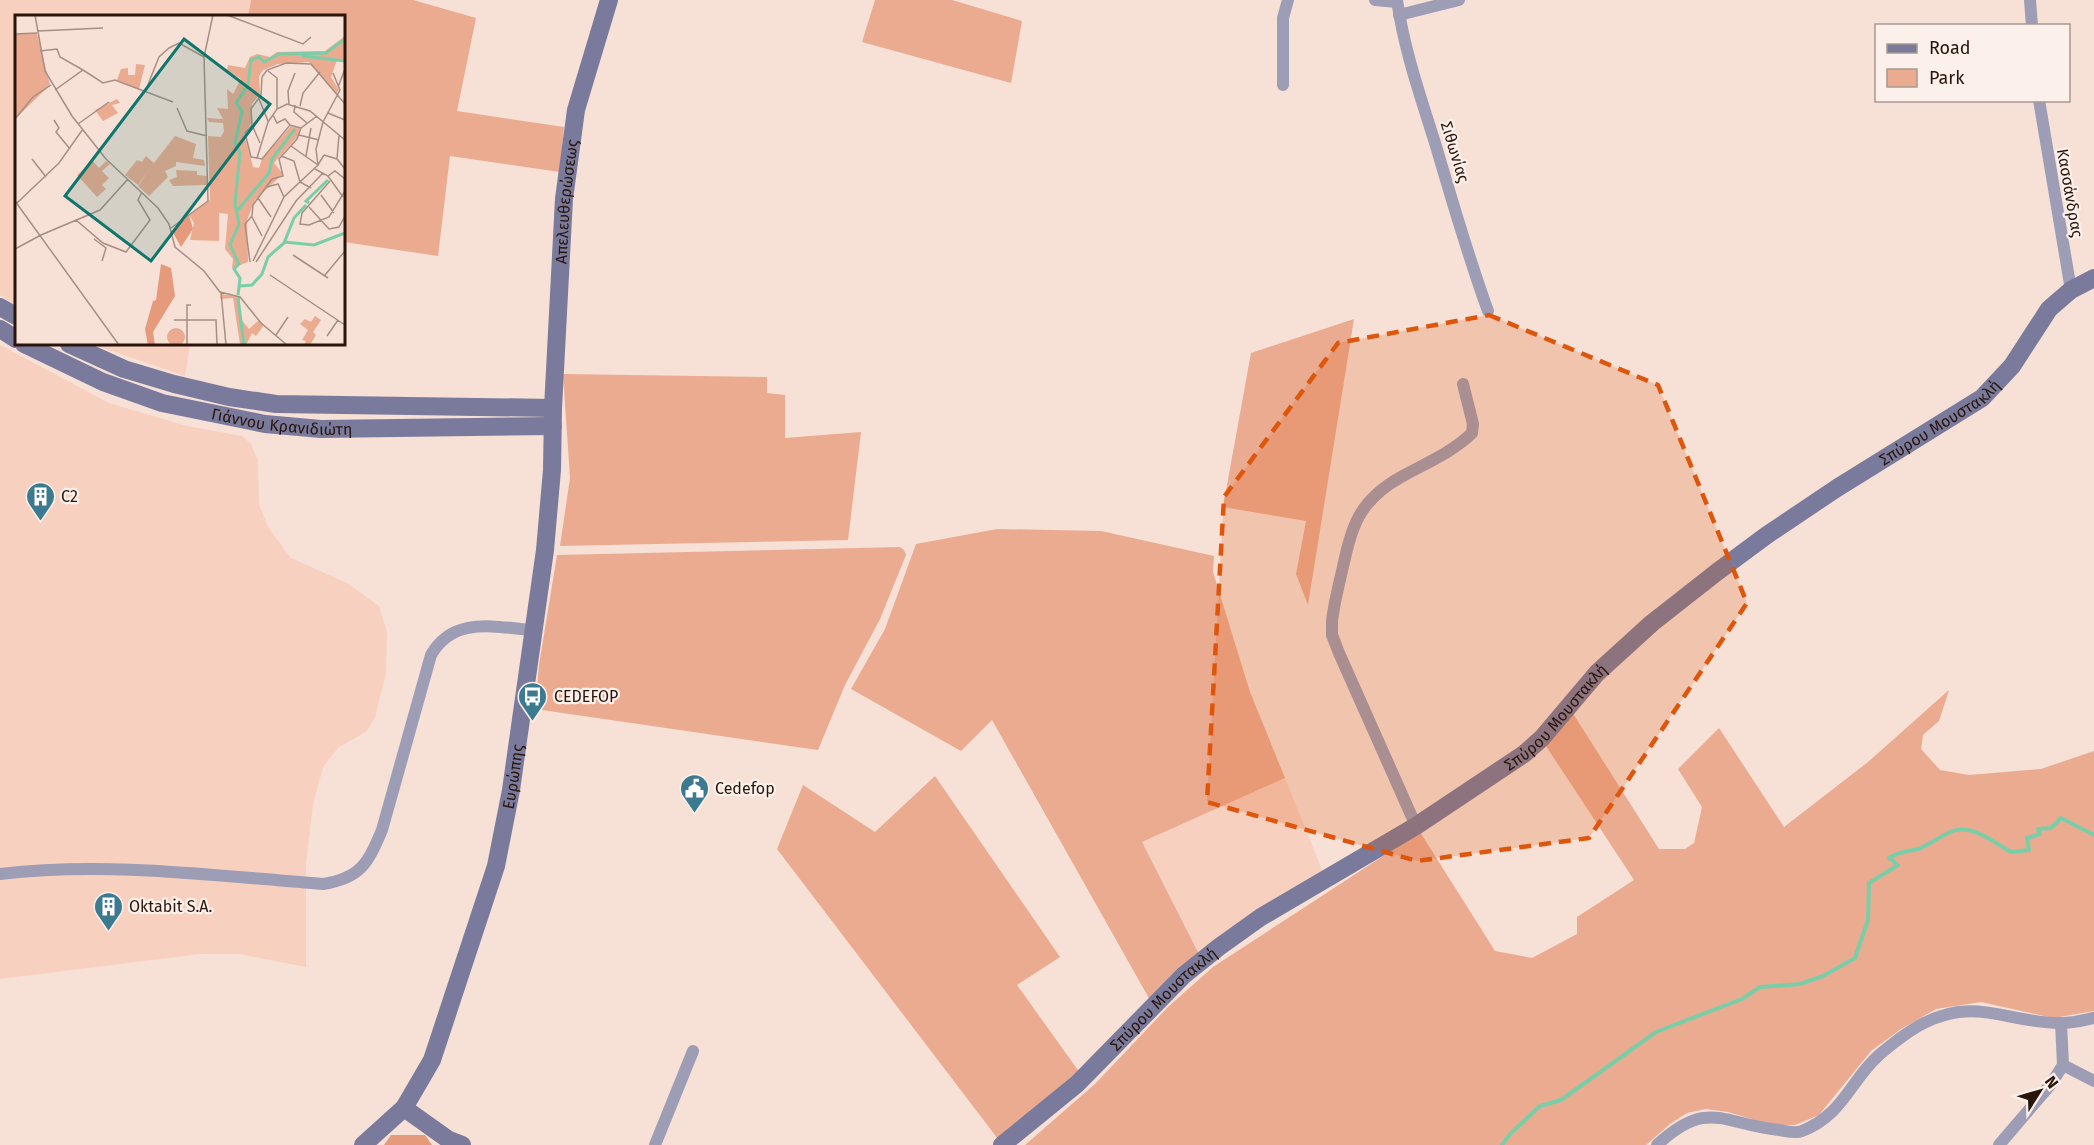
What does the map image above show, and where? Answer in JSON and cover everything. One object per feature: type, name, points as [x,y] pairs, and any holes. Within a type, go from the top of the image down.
[{"type":"street","name":"Απελευθερώσεως","points":[[553,417],[564,199],[574,121],[609,0]]},
{"type":"street","points":[[1283,85],[1283,18],[1288,0]]},
{"type":"street","points":[[1375,0],[1398,6],[1459,0]]},
{"type":"street","points":[[2030,0],[2032,24]]},
{"type":"street","name":"Σιθωνίας","points":[[1398,6],[1406,46],[1466,250],[1488,311]]},
{"type":"street","name":"Κασσάνδρας","points":[[2039,102],[2071,290]]},
{"type":"street","name":"Σπύρου Μουστακλή","points":[[1002,1145],[1077,1084],[1184,975],[1219,947],[1261,917],[1416,826],[1524,754],[1542,738],[1585,686],[1627,645],[1734,560],[1837,488],[1982,398],[2012,366],[2047,312],[2071,290],[2094,278]]},
{"type":"street","points":[[0,307],[15,315]]},
{"type":"street","points":[[0,329],[15,338]]},
{"type":"street","name":"Γιάννου Κρανιδιώτη","points":[[26,345],[103,382],[162,403],[265,424],[321,429],[553,417]]},
{"type":"street","name":"Γιάννου Κρανιδιώτη","points":[[71,345],[124,369],[229,397],[276,404],[553,417]]},
{"type":"street","points":[[1416,826],[1339,653],[1332,634],[1332,621],[1350,536],[1354,523],[1365,506],[1391,483],[1446,452],[1473,433],[1463,384]]},
{"type":"street","name":"Ευρώπης","points":[[363,1145],[404,1108],[432,1060],[496,866],[511,789],[545,550],[552,470],[553,417]]},
{"type":"street","points":[[0,874],[25,871],[100,870],[181,873],[324,884],[340,882],[361,870],[371,856],[378,839],[431,655],[437,643],[449,634],[465,627],[532,630]]},
{"type":"street","points":[[1657,1145],[1685,1123],[1705,1116],[1730,1119],[1756,1128],[1801,1131],[1838,1108],[1878,1056],[1923,1023],[1961,1010],[2061,1023],[2094,1018]]},
{"type":"street","points":[[1999,1145],[2051,1084],[2063,1065],[2061,1023]]},
{"type":"street","points":[[655,1145],[693,1051]]},
{"type":"street","points":[[2063,1065],[2094,1081]]},
{"type":"street","points":[[404,1108],[449,1140],[462,1145]]},
{"type":"street","points":[[1801,1131],[1804,1145]]},
{"type":"highlighted area","points":[[1489,315],[1658,385],[1747,603],[1589,838],[1417,861],[1207,802],[1224,497],[1338,343]]},
{"type":"shaded area","points":[[0,0],[251,0],[248,15],[15,15],[15,304],[0,295]]},
{"type":"shaded area","points":[[0,345],[109,403],[187,426],[242,436],[251,444],[258,461],[259,504],[268,527],[291,558],[347,583],[379,606],[387,632],[386,673],[375,717],[367,731],[338,748],[323,767],[313,805],[306,863],[306,967],[239,954],[200,954],[0,979]]},
{"type":"shaded area","points":[[96,345],[190,345],[185,376]]},
{"type":"shaded area","points":[[1285,778],[1323,872],[1199,954],[1142,842]]},
{"type":"shaded area","points":[[391,1135],[425,1135],[432,1145],[384,1145]]},
{"type":"green space","points":[[251,0],[413,0],[476,18],[457,111],[564,127],[560,172],[450,156],[438,256],[345,242],[345,15],[248,15]]},
{"type":"green space","points":[[875,0],[952,0],[1022,21],[1011,83],[862,42]]},
{"type":"green space","points":[[1354,319],[1308,605],[1296,574],[1306,521],[1223,507],[1251,353]]},
{"type":"green space","points":[[563,374],[767,377],[767,393],[785,395],[785,438],[861,432],[848,540],[560,546],[570,478]]},
{"type":"green space","points":[[997,529],[1101,531],[1214,556],[1213,572],[1250,692],[1285,778],[1142,842],[1199,954],[1150,1000],[992,720],[961,751],[851,689],[885,629],[916,544]]},
{"type":"green space","points":[[900,547],[906,555],[880,619],[845,685],[818,750],[535,709],[539,665],[557,555]]},
{"type":"green space","points":[[1949,690],[1939,721],[1923,735],[1921,749],[1940,770],[1969,775],[2041,769],[2094,751],[2094,1011],[2053,1018],[1981,1002],[1936,1009],[1901,1029],[1871,1051],[1819,1115],[1795,1125],[1772,1125],[1728,1112],[1706,1109],[1687,1113],[1646,1145],[1025,1145],[1095,1084],[1168,1007],[1213,967],[1420,832],[1495,951],[1532,958],[1577,934],[1577,917],[1634,880],[1546,746],[1572,712],[1659,849],[1685,849],[1694,843],[1702,807],[1678,769],[1719,728],[1784,827],[1868,762]]},
{"type":"green space","points":[[935,776],[1060,957],[1017,985],[1080,1073],[998,1139],[777,849],[803,785],[875,832]]},
{"type":"waterway","points":[[1502,1145],[1510,1134],[1540,1106],[1561,1100],[1656,1032],[1742,999],[1760,987],[1800,984],[1823,976],[1855,958],[1868,920],[1869,883],[1898,865],[1889,858],[1894,855],[1921,848],[1958,830],[1982,835],[2011,852],[2029,850],[2027,838],[2040,834],[2038,829],[2051,828],[2061,818],[2094,835]]},
{"type":"place","name":"C2","points":[[40,522]]},
{"type":"place","name":"CEDEFOP","points":[[533,722]]},
{"type":"place","name":"Cedefop","points":[[694,814]]},
{"type":"place","name":"Oktabit S.A.","points":[[108,932]]}]
